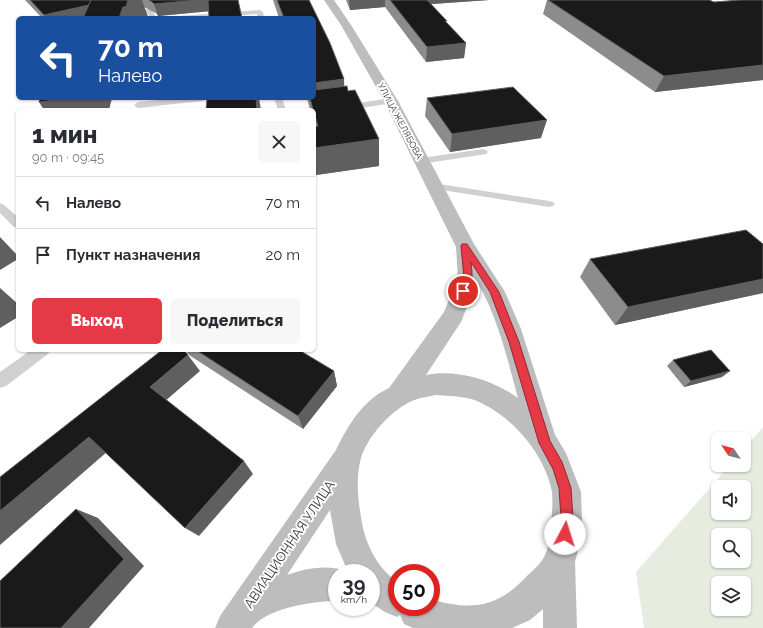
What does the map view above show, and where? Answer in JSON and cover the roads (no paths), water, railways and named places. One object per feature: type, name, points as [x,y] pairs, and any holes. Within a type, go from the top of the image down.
[{"type":"main road","name":"УЛИЦА ЖЕЛЯБОВА","points":[[329,0],[346,25],[391,101],[433,186],[465,246],[494,292],[510,330],[545,443]]},
{"type":"main road","points":[[388,592],[359,563],[347,531],[343,490],[346,459],[360,429],[377,411],[399,394],[453,316],[468,278],[465,246]]},
{"type":"main road","points":[[399,394],[430,384],[456,383],[482,390],[507,404],[528,421],[545,443],[558,466],[565,488],[567,518],[560,561],[560,628]]},
{"type":"main road","name":"АВИАЦИОННАЯ УЛИЦА","points":[[239,618],[346,459]]},
{"type":"main road","points":[[440,615],[462,624],[496,617],[523,605],[552,574],[560,561]]},
{"type":"main road","points":[[239,618],[279,593],[304,586],[328,585]]},
{"type":"lane","points":[[120,10],[137,9],[149,11],[154,16]]},
{"type":"lane","points":[[207,16],[260,12],[261,16]]},
{"type":"lane","points":[[138,104],[181,100]]},
{"type":"lane","points":[[316,112],[391,101]]},
{"type":"lane","points":[[421,161],[483,152]]},
{"type":"lane","points":[[433,186],[549,204]]},
{"type":"lane","points":[[0,207],[16,222]]},
{"type":"lane","points":[[0,381],[40,352]]}]
